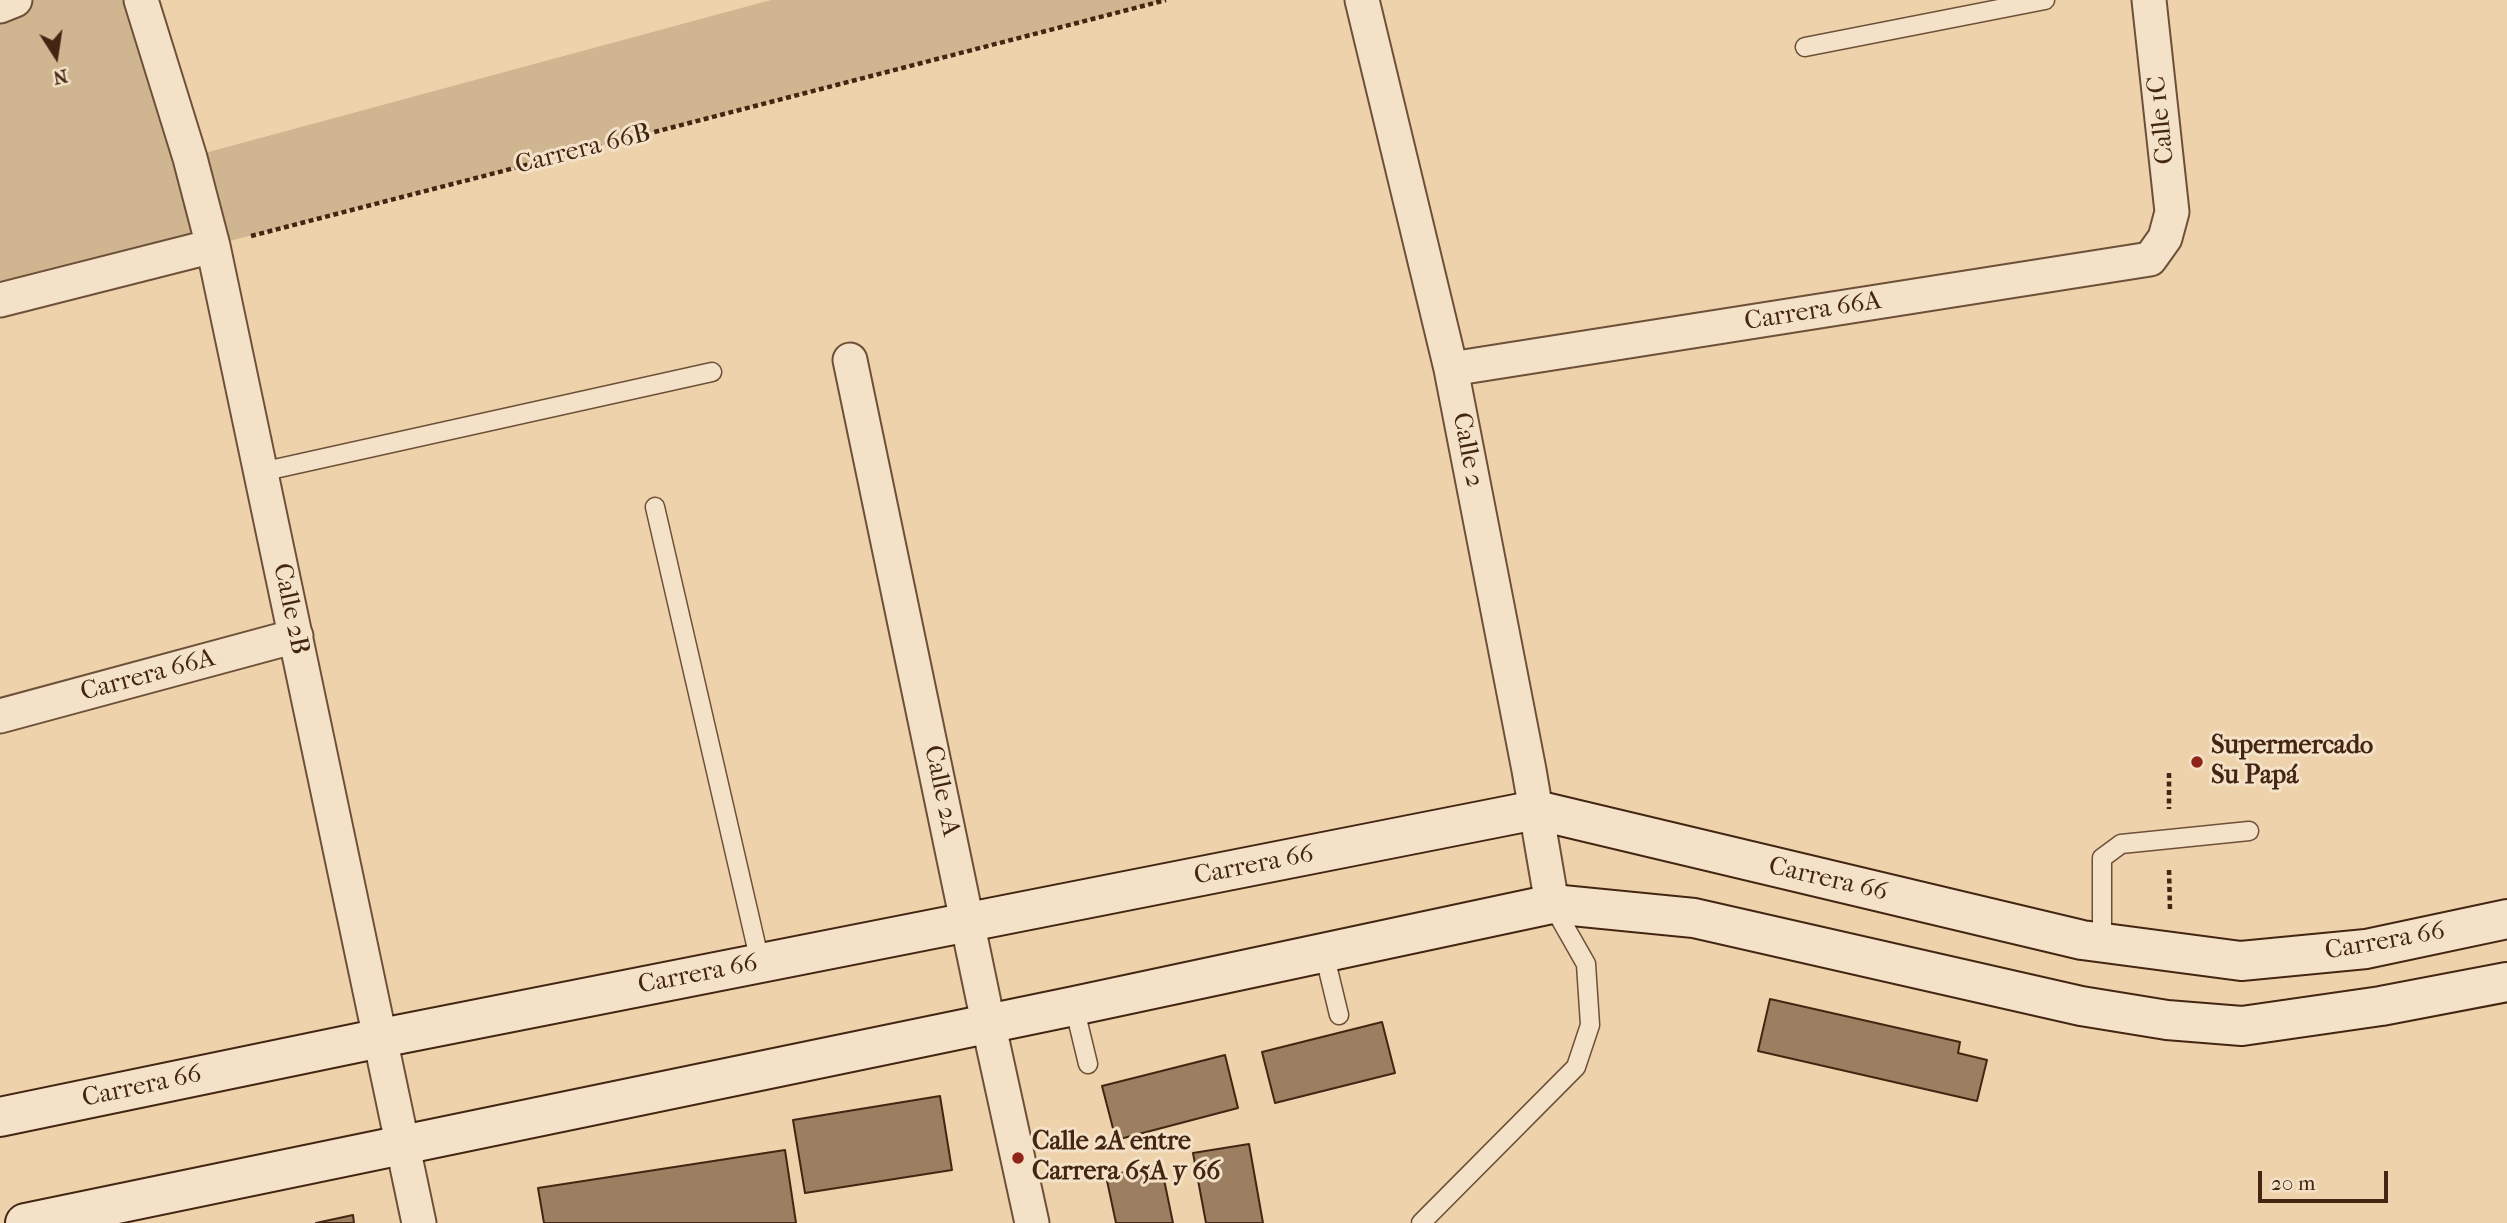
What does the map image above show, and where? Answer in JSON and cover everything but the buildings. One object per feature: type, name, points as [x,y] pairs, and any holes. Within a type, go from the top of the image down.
[{"type":"main road","name":"Carrera 66","points":[[0,1117],[760,962],[1536,810],[2082,940],[2241,961],[2366,949],[2507,919]]},
{"type":"main road","points":[[25,1223],[1552,904],[1694,918],[2081,1006],[2167,1020],[2242,1026],[2382,1006],[2507,982]]},
{"type":"street","points":[[0,6],[15,0]]},
{"type":"street","name":"Calle 2B","points":[[141,0],[190,158],[213,246],[419,1223]]},
{"type":"street","name":"Calle 2","points":[[1362,0],[1451,369],[1552,904]]},
{"type":"street","name":"Calle 1C","points":[[2149,0],[2172,212],[2165,238]]},
{"type":"street","name":"Carrera 66A","points":[[1451,369],[2150,259],[2165,238]]},
{"type":"street","points":[[0,300],[213,246]]},
{"type":"street","name":"Calle 2A","points":[[850,360],[1032,1223]]},
{"type":"street","name":"Carrera 66A","points":[[0,716],[296,636]]},
{"type":"lane","points":[[1805,47],[2045,0]]},
{"type":"lane","points":[[261,472],[712,372]]},
{"type":"lane","points":[[655,507],[760,962]]},
{"type":"lane","points":[[2102,942],[2102,858],[2111,851],[2121,844],[2249,831]]},
{"type":"lane","points":[[1421,1223],[1576,1068],[1590,1025],[1586,964],[1552,904]]},
{"type":"lane","points":[[1324,953],[1339,1015]]},
{"type":"lane","points":[[1074,1006],[1088,1064]]},
{"type":"path","name":"Carrera 66B","points":[[213,246],[1166,0]]},
{"type":"shaded area","points":[[15,0],[141,0],[190,157],[771,0],[1166,0],[0,300],[0,6]]},
{"type":"place","name":"Supermercado Su Papá","points":[[2197,762]]},
{"type":"place","name":"Calle 2A entre Carrera 65A y 66","points":[[1018,1158]]}]
